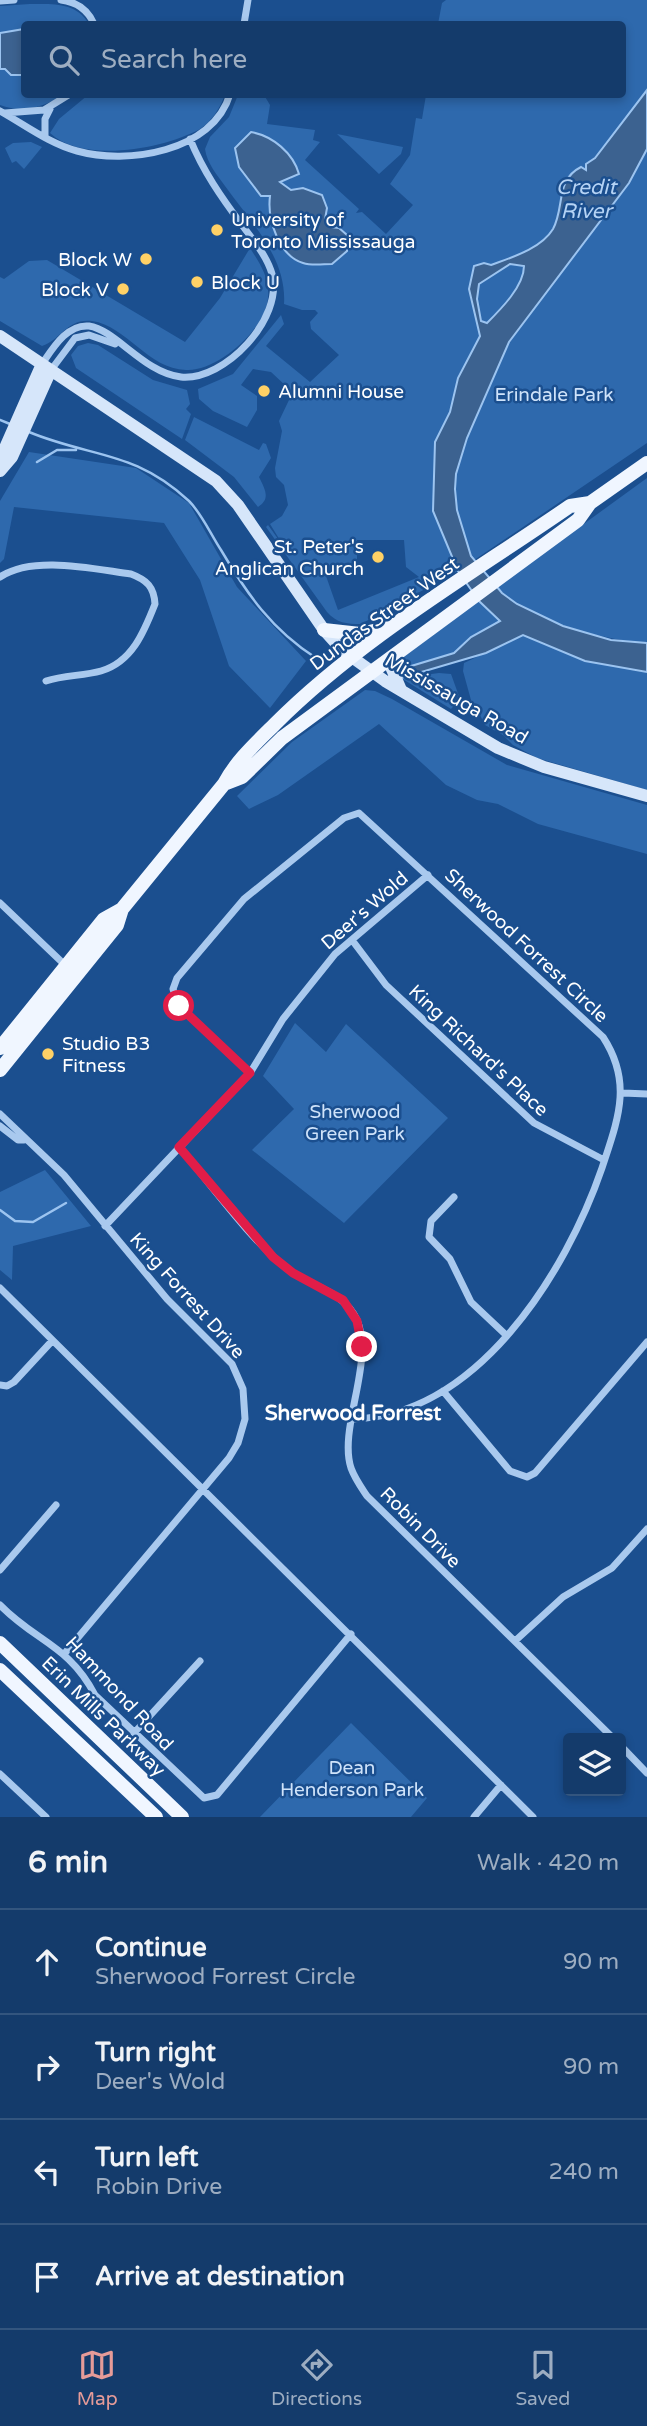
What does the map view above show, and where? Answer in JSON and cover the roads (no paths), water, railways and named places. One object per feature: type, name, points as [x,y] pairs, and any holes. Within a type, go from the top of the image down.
[{"type":"main road","name":"Mississauga Road","points":[[0,336],[203,470],[223,487],[324,630],[352,657],[401,691],[522,759],[647,796]]},
{"type":"main road","points":[[0,471],[4,456],[47,367]]},
{"type":"main road","name":"Dundas Street West","points":[[224,785],[242,777],[282,738],[578,520],[590,503],[647,463]]},
{"type":"main road","name":"Dundas Street West","points":[[0,1048],[104,919],[122,909],[224,785],[232,769],[289,710],[352,657],[392,628],[570,506],[590,503]]},
{"type":"main road","points":[[324,630],[359,634],[379,627],[392,628]]},
{"type":"main road","points":[[388,660],[401,691]]},
{"type":"main road","name":"Dundas Street West","points":[[0,1070],[117,925],[122,909]]},
{"type":"main road","name":"Erin Mills Parkway","points":[[0,1643],[182,1817]]},
{"type":"main road","name":"Erin Mills Parkway","points":[[0,1670],[156,1817]]},
{"type":"street","points":[[0,1],[14,0]]},
{"type":"street","points":[[61,0],[76,4],[87,12],[92,21]]},
{"type":"street","points":[[244,21],[248,0]]},
{"type":"street","points":[[0,112],[26,114],[51,108],[65,98]]},
{"type":"street","points":[[0,112],[78,152],[114,156],[145,153],[190,139],[218,119],[228,98]]},
{"type":"street","points":[[45,136],[45,119],[51,108]]},
{"type":"street","points":[[47,367],[70,342],[82,335],[95,336],[125,349],[171,375],[191,377],[208,374],[242,349],[262,323],[273,303],[275,287],[271,270],[202,169],[190,139]]},
{"type":"street","points":[[0,577],[18,568],[39,564],[131,574],[144,579],[151,586],[155,604],[128,657],[99,672],[64,675],[46,681]]},
{"type":"street","name":"Sherwood Forrest Circle","points":[[250,1073],[179,1006],[173,989],[177,978],[244,899],[344,818],[359,813],[603,1037],[614,1054],[623,1093],[593,1192],[558,1268],[506,1335],[443,1391],[407,1411],[390,1416],[353,1419]]},
{"type":"street","name":"Deer's Wold","points":[[105,1226],[250,1073],[283,1019],[335,954],[428,876]]},
{"type":"street","points":[[0,903],[66,966]]},
{"type":"street","name":"King Richard's Place","points":[[352,940],[386,985],[534,1123],[604,1160]]},
{"type":"street","points":[[623,1093],[647,1094]]},
{"type":"street","name":"King Forrest Drive","points":[[0,1114],[23,1133],[24,1140],[64,1175],[167,1299],[232,1364],[246,1404],[246,1419],[238,1443],[204,1490],[65,1653]]},
{"type":"street","name":"King Forrest Drive","points":[[0,1125],[18,1140],[24,1140]]},
{"type":"street","name":"Robin Drive","points":[[179,1147],[273,1257],[293,1273],[337,1296],[354,1315],[362,1347],[350,1466],[367,1496],[608,1733]]},
{"type":"street","points":[[454,1198],[431,1221],[429,1237],[450,1259],[471,1302],[506,1335]]},
{"type":"street","points":[[0,1288],[533,1817]]},
{"type":"street","points":[[0,1385],[8,1386],[14,1382],[52,1341]]},
{"type":"street","points":[[443,1391],[510,1471],[527,1477],[535,1473],[647,1342]]},
{"type":"street","points":[[0,1570],[56,1505]]},
{"type":"street","points":[[515,1641],[563,1597],[612,1568],[647,1529]]},
{"type":"street","name":"Hammond Road","points":[[0,1605],[15,1620],[65,1653],[84,1675],[95,1695],[200,1797],[214,1797],[351,1634]]},
{"type":"street","points":[[134,1733],[200,1661]]},
{"type":"street","points":[[626,1751],[647,1773]]},
{"type":"street","points":[[0,1774],[46,1817]]},
{"type":"street","points":[[474,1817],[501,1785]]},
{"type":"water","points":[[21,30],[21,75],[11,75],[5,69],[0,69],[0,33]]},
{"type":"water","name":"Credit River","points":[[647,90],[647,149],[629,183],[509,342],[467,438],[456,474],[457,510],[471,556],[502,593],[517,604],[563,626],[611,640],[647,643],[647,672],[585,661],[523,635],[486,653],[401,678],[398,670],[454,653],[471,637],[500,621],[479,601],[458,571],[433,511],[435,442],[450,412],[458,378],[480,336],[469,289],[474,266],[484,263],[491,265],[525,252],[548,236],[557,221],[567,179],[581,167],[586,170],[586,164],[595,158]],"holes":[[[510,264],[524,266],[523,274],[511,297],[487,323],[481,321],[477,299],[479,284]]]},
{"type":"water","points":[[251,132],[267,137],[292,159],[299,174],[280,182],[291,190],[303,188],[322,195],[327,208],[325,219],[331,227],[339,228],[347,235],[347,251],[332,264],[303,263],[287,253],[281,245],[273,225],[270,196],[261,196],[239,167],[235,148]]},
{"type":"waterway","points":[[0,420],[10,424]]},
{"type":"waterway","points":[[29,432],[131,464],[169,484],[198,512],[241,582],[262,610],[286,636],[316,658]]},
{"type":"waterway","points":[[37,462],[57,450],[76,450]]},
{"type":"waterway","points":[[0,1210],[15,1221],[33,1222],[66,1203]]},
{"type":"place","name":"University of Toronto Mississauga","points":[[217,230]]},
{"type":"place","name":"Block W","points":[[146,259]]},
{"type":"place","name":"Block U","points":[[197,282]]},
{"type":"place","name":"Block V","points":[[123,289]]},
{"type":"place","name":"Alumni House","points":[[264,391]]},
{"type":"place","name":"St. Peter's Anglican Church","points":[[378,557]]},
{"type":"place","name":"Studio B3 Fitness","points":[[48,1054]]},
{"type":"district","name":"Sherwood Forrest","points":[[353,1413]]},
{"type":"park label","name":"Erindale Park","points":[[554,394]]},
{"type":"park label","name":"Sherwood Green Park","points":[[355,1122]]},
{"type":"park label","name":"Dean Henderson Park","points":[[352,1778]]}]
